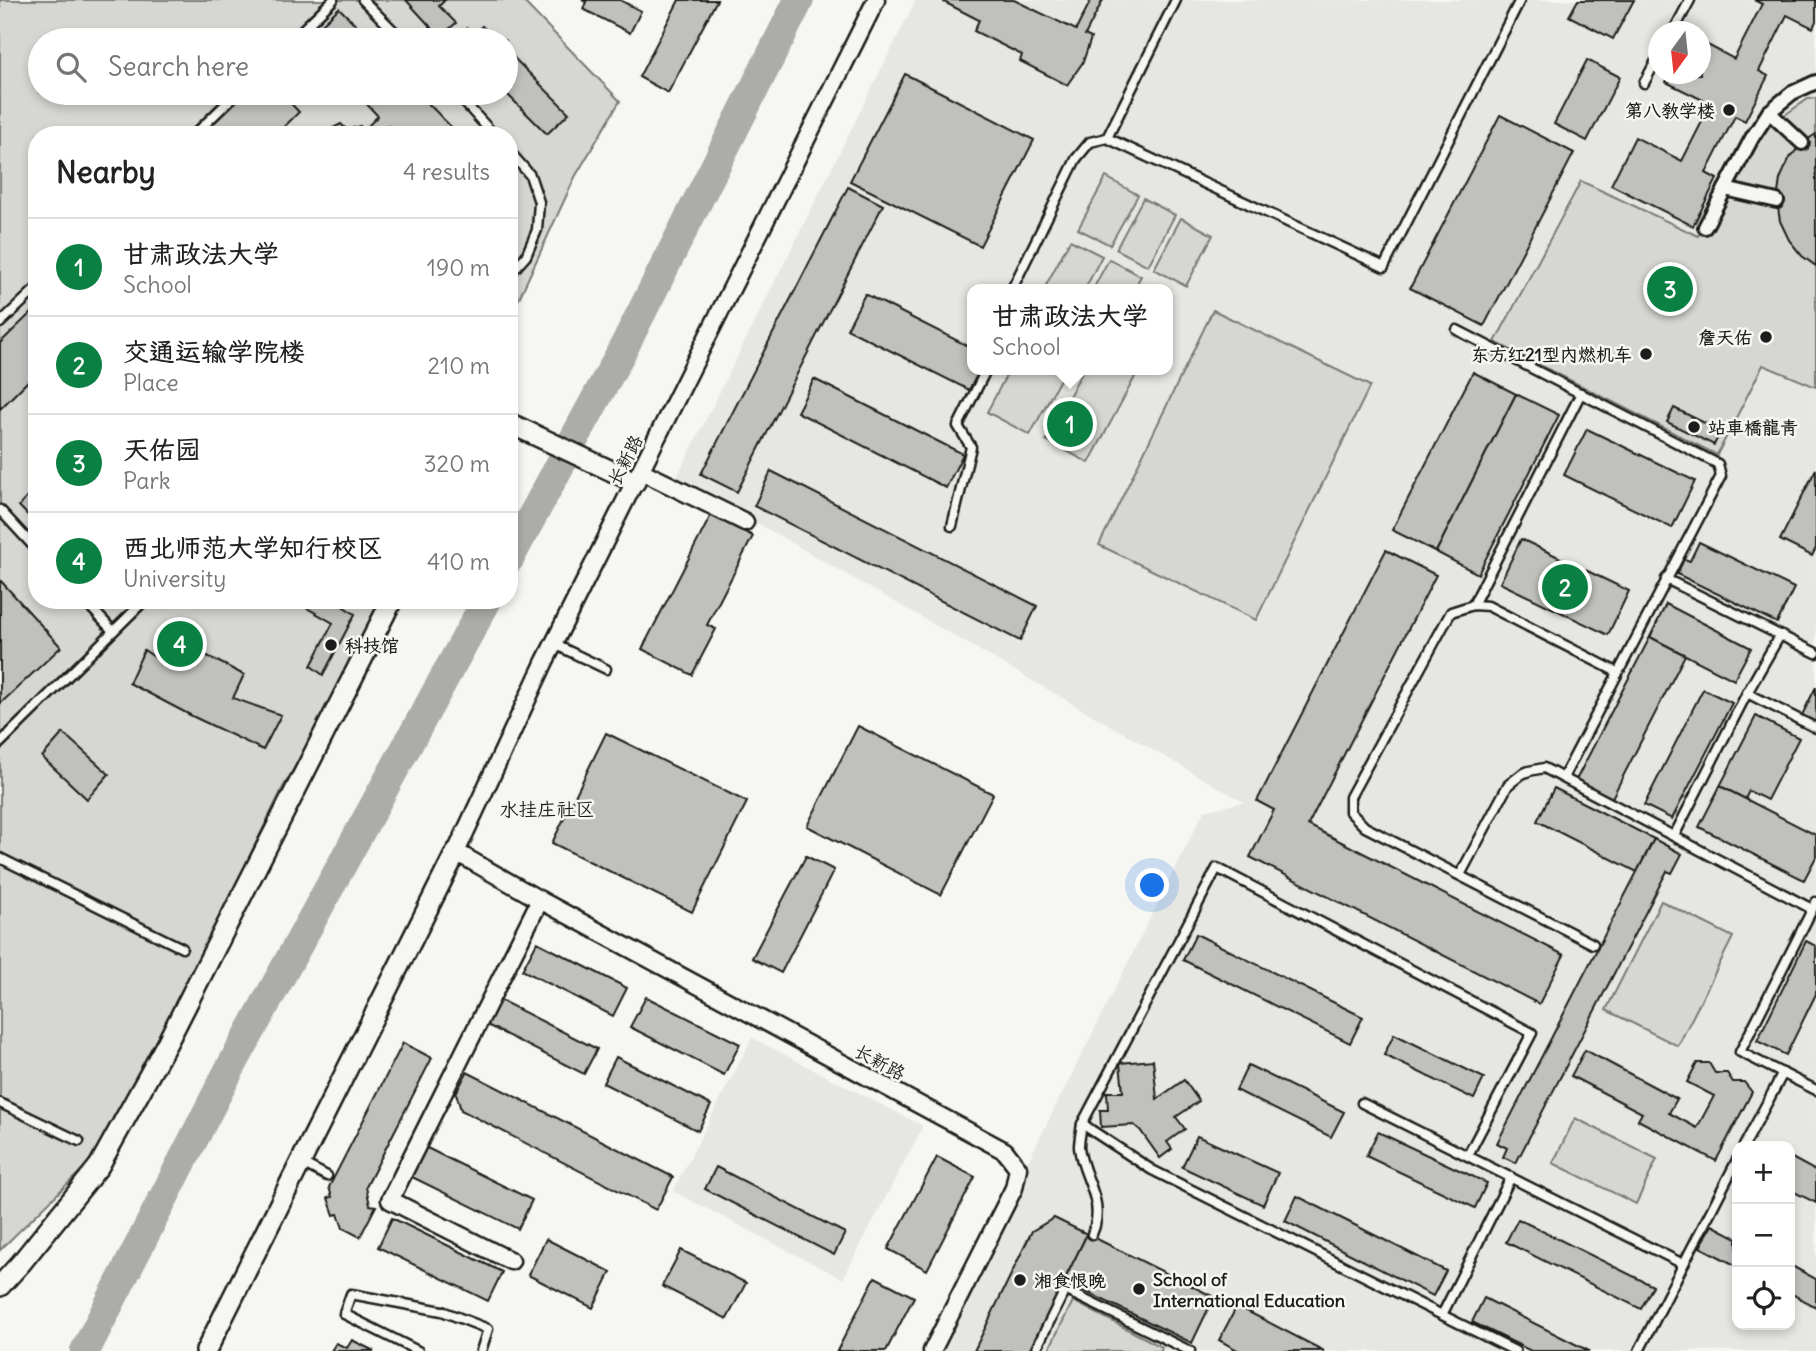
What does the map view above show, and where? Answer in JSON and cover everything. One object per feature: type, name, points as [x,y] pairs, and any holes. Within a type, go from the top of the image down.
[{"type":"street","name":"长新路","points":[[876,0],[554,644],[456,852],[1006,1151],[1018,1168],[1014,1188],[932,1351]]},
{"type":"street","points":[[1705,227],[1752,138],[1769,112],[1792,93],[1816,82]]},
{"type":"street","points":[[1769,112],[1802,143]]},
{"type":"street","points":[[1725,189],[1777,201]]},
{"type":"street","points":[[518,428],[584,458],[638,476],[745,522]]},
{"type":"street","points":[[0,1286],[99,1166],[168,1041],[387,609]]},
{"type":"street","points":[[206,1351],[456,852]]},
{"type":"street","points":[[511,1261],[390,1200],[540,900]]},
{"type":"lane","points":[[304,28],[333,0]]},
{"type":"lane","points":[[363,0],[391,28]]},
{"type":"lane","points":[[1107,138],[1176,0]]},
{"type":"lane","points":[[1014,284],[1076,159],[1090,142],[1107,138],[1384,267],[1520,0]]},
{"type":"lane","points":[[1679,21],[1690,0]]},
{"type":"lane","points":[[1644,83],[1648,76]]},
{"type":"lane","points":[[203,126],[225,105]]},
{"type":"lane","points":[[467,105],[486,126]]},
{"type":"lane","points":[[518,162],[530,175],[538,202],[537,230],[526,256],[518,265]]},
{"type":"lane","points":[[0,323],[28,297]]},
{"type":"lane","points":[[1457,330],[1718,464],[1721,475],[1563,778]]},
{"type":"lane","points":[[952,526],[971,447],[958,426],[984,375]]},
{"type":"lane","points":[[1473,605],[1581,393]]},
{"type":"lane","points":[[0,510],[28,540]]},
{"type":"lane","points":[[1666,579],[1816,653]]},
{"type":"lane","points":[[1593,944],[1365,827],[1350,812],[1350,797],[1451,612],[1473,605],[1488,606],[1617,672]]},
{"type":"lane","points":[[92,609],[113,631]]},
{"type":"lane","points":[[0,743],[136,609]]},
{"type":"lane","points":[[1674,836],[1747,693],[1780,635]]},
{"type":"lane","points":[[554,644],[606,669]]},
{"type":"lane","points":[[1747,693],[1816,728]]},
{"type":"lane","points":[[1460,875],[1503,793],[1514,779],[1529,771],[1544,768],[1814,905],[1740,1052],[1816,1090]]},
{"type":"lane","points":[[0,858],[182,948]]},
{"type":"lane","points":[[1092,1234],[1097,1203],[1079,1146],[1082,1124],[1217,868],[1532,1033],[1468,1156]]},
{"type":"lane","points":[[1747,1141],[1783,1073]]},
{"type":"lane","points":[[0,1103],[79,1141]]},
{"type":"lane","points":[[1363,1103],[1683,1264]]},
{"type":"lane","points":[[1082,1124],[1152,1170],[1515,1351]]},
{"type":"lane","points":[[300,1162],[327,1176]]},
{"type":"lane","points":[[1639,1351],[1732,1170]]},
{"type":"lane","points":[[1442,1315],[1511,1177]]},
{"type":"lane","points":[[1035,1351],[1066,1288],[1176,1348],[1190,1351]]},
{"type":"lane","points":[[418,1351],[344,1314],[351,1294],[442,1311],[488,1329],[481,1351]]},
{"type":"shaded area","points":[[0,0],[522,0],[620,101],[575,177],[518,300],[518,126],[28,126],[28,609],[377,609],[340,689],[282,789],[194,972],[90,1162],[0,1250]]},
{"type":"shaded area","points":[[916,0],[1816,0],[1816,1351],[933,1351],[1204,811],[1244,802],[677,477]]},
{"type":"shaded area","points":[[1816,98],[1816,387],[1763,365],[1717,455],[1495,342],[1581,181],[1698,236],[1770,125],[1808,99]]},
{"type":"shaded area","points":[[1106,177],[1138,195],[1110,245],[1078,229]]},
{"type":"shaded area","points":[[1143,198],[1175,215],[1148,266],[1116,249]]},
{"type":"shaded area","points":[[1181,218],[1213,235],[1186,286],[1154,269]]},
{"type":"shaded area","points":[[1070,240],[1102,256],[1088,284],[1047,284]]},
{"type":"shaded area","points":[[1109,259],[1141,276],[1137,284],[1096,284]]},
{"type":"shaded area","points":[[1213,310],[1370,386],[1256,620],[1099,545]]},
{"type":"shaded area","points":[[1006,375],[1062,375],[1030,435],[987,412]]},
{"type":"shaded area","points":[[1080,375],[1136,375],[1089,463],[1046,440]]},
{"type":"shaded area","points":[[1661,901],[1733,937],[1678,1046],[1606,1010]]},
{"type":"shaded area","points":[[752,1038],[923,1126],[843,1279],[673,1191]]},
{"type":"shaded area","points":[[1575,1118],[1657,1159],[1636,1204],[1553,1163]]},
{"type":"shaded area","points":[[1073,1301],[1162,1347],[1161,1351],[1048,1351]]},
{"type":"building","points":[[406,0],[445,0],[439,6],[456,23],[450,28],[432,28]]},
{"type":"building","points":[[582,0],[620,0],[641,11],[630,33],[583,9],[586,2]]},
{"type":"building","points":[[679,0],[717,0],[668,93],[639,77]]},
{"type":"building","points":[[1014,0],[1076,30],[1091,0],[1103,0],[1085,35],[1091,38],[1083,62],[1067,85],[1020,61],[1022,55],[974,31],[979,20],[944,2]]},
{"type":"building","points":[[1578,0],[1634,0],[1613,39],[1569,16]]},
{"type":"building","name":"第八教学楼","points":[[1754,0],[1816,0],[1816,21],[1813,28],[1787,15],[1759,71],[1768,76],[1745,121],[1735,116],[1706,173],[1717,179],[1693,226],[1611,185],[1635,137],[1682,161],[1711,104],[1670,84],[1711,84],[1711,47],[1734,59],[1762,4]]},
{"type":"building","points":[[339,8],[359,28],[318,28]]},
{"type":"building","points":[[1587,60],[1620,77],[1587,141],[1554,124]]},
{"type":"building","points":[[518,62],[569,113],[547,134],[518,105]]},
{"type":"building","points":[[905,74],[1034,140],[980,246],[850,181]]},
{"type":"building","points":[[231,105],[292,105],[299,112],[285,126],[209,126]]},
{"type":"building","points":[[368,105],[430,105],[450,126],[368,126],[378,116]]},
{"type":"building","points":[[1500,115],[1574,153],[1484,326],[1410,288]]},
{"type":"building","points":[[1816,134],[1816,266],[1802,256],[1789,240],[1780,221],[1777,201],[1780,179],[1789,159],[1802,143]]},
{"type":"building","points":[[848,187],[883,205],[737,492],[701,474]]},
{"type":"building","points":[[865,294],[967,345],[967,375],[977,375],[969,390],[847,329]]},
{"type":"building","points":[[28,316],[28,381],[0,409],[0,343]]},
{"type":"building","points":[[1473,372],[1516,394],[1436,552],[1392,530]]},
{"type":"building","points":[[814,379],[963,454],[946,488],[797,412]]},
{"type":"building","points":[[1516,394],[1559,415],[1478,574],[1436,552]]},
{"type":"building","name":"站車橋龍青","points":[[1674,408],[1721,431],[1714,445],[1667,422]]},
{"type":"building","points":[[1587,429],[1695,481],[1672,528],[1564,475]]},
{"type":"building","points":[[1816,469],[1816,548],[1812,556],[1780,540]]},
{"type":"building","points":[[771,471],[1037,606],[1020,641],[754,506]]},
{"type":"building","points":[[28,496],[28,516],[19,506]]},
{"type":"building","points":[[711,515],[753,536],[707,625],[716,629],[692,675],[642,649]]},
{"type":"building","points":[[1521,539],[1629,591],[1608,635],[1500,583]]},
{"type":"building","points":[[1699,542],[1794,588],[1777,623],[1677,574],[1684,559],[1690,561]]},
{"type":"building","points":[[1386,550],[1436,575],[1308,825],[1564,955],[1539,1004],[1250,857],[1274,810],[1257,801]]},
{"type":"building","points":[[0,580],[61,647],[0,704]]},
{"type":"building","points":[[1666,604],[1751,648],[1734,680],[1650,637]]},
{"type":"building","name":"科技馆","points":[[309,609],[347,609],[355,614],[323,675],[311,666],[333,623]]},
{"type":"building","points":[[171,637],[244,675],[233,698],[281,715],[263,750],[129,683],[144,650],[162,662]]},
{"type":"building","points":[[1650,637],[1685,655],[1612,798],[1576,780]]},
{"type":"building","points":[[1816,687],[1816,722],[1802,715]]},
{"type":"building","points":[[1703,689],[1732,703],[1672,819],[1644,805]]},
{"type":"building","points":[[1756,716],[1799,738],[1767,800],[1749,791],[1745,799],[1720,786]]},
{"type":"building","points":[[858,726],[993,794],[941,895],[807,826]]},
{"type":"building","points":[[63,733],[109,774],[87,799],[42,757]]},
{"type":"building","points":[[606,733],[747,802],[692,912],[552,843]]},
{"type":"building","points":[[1720,786],[1816,835],[1816,857],[1804,880],[1699,827]]},
{"type":"building","points":[[1554,788],[1654,839],[1637,872],[1537,821]]},
{"type":"building","points":[[1654,839],[1682,854],[1672,873],[1667,871],[1516,1163],[1503,1157],[1507,1148],[1497,1143]]},
{"type":"building","points":[[806,856],[834,870],[781,973],[752,958]]},
{"type":"building","points":[[1196,934],[1363,1017],[1350,1043],[1183,960]]},
{"type":"building","points":[[1806,941],[1816,946],[1816,994],[1786,1055],[1757,1041]]},
{"type":"building","points":[[537,942],[627,988],[613,1016],[522,970]]},
{"type":"building","points":[[646,997],[740,1044],[724,1075],[630,1027]]},
{"type":"building","points":[[500,1000],[597,1049],[584,1074],[487,1025]]},
{"type":"building","points":[[1394,1034],[1484,1078],[1474,1099],[1384,1055]]},
{"type":"building","points":[[403,1043],[432,1058],[366,1187],[370,1205],[376,1206],[360,1237],[343,1228],[338,1214],[334,1215],[328,1198],[332,1197],[329,1187]]},
{"type":"building","points":[[1585,1050],[1677,1099],[1669,1113],[1697,1128],[1714,1096],[1687,1082],[1697,1063],[1709,1063],[1715,1073],[1727,1073],[1733,1082],[1744,1082],[1752,1092],[1716,1161],[1638,1120],[1642,1113],[1571,1076]]},
{"type":"building","points":[[616,1057],[711,1105],[698,1131],[603,1083]]},
{"type":"building","points":[[1153,1060],[1157,1099],[1184,1080],[1199,1101],[1176,1117],[1185,1129],[1167,1142],[1172,1149],[1160,1158],[1134,1125],[1101,1127],[1100,1110],[1108,1110],[1107,1092],[1123,1092],[1120,1063]]},
{"type":"building","points":[[1248,1065],[1344,1112],[1331,1137],[1236,1090]]},
{"type":"building","points":[[467,1072],[673,1177],[656,1210],[461,1110],[456,1093]]},
{"type":"building","points":[[1378,1132],[1487,1183],[1475,1208],[1366,1156]]},
{"type":"building","points":[[1197,1136],[1278,1173],[1263,1205],[1182,1167]]},
{"type":"building","points":[[423,1146],[532,1200],[518,1229],[408,1175]]},
{"type":"building","points":[[937,1157],[975,1177],[927,1270],[888,1249]]},
{"type":"building","points":[[1795,1160],[1816,1171],[1816,1203],[1795,1192]]},
{"type":"building","points":[[716,1167],[845,1233],[834,1255],[705,1189]]},
{"type":"building","points":[[1297,1196],[1446,1271],[1433,1296],[1285,1221]]},
{"type":"building","points":[[392,1218],[502,1272],[488,1301],[378,1247]]},
{"type":"building","points":[[1054,1218],[1087,1234],[1030,1351],[974,1351],[1032,1231]]},
{"type":"building","points":[[1518,1219],[1653,1286],[1641,1309],[1506,1242]]},
{"type":"building","points":[[1712,1225],[1732,1235],[1732,1263],[1700,1247]]},
{"type":"building","name":"School of International Education","points":[[1087,1234],[1214,1297],[1192,1343],[1064,1281]]},
{"type":"building","points":[[546,1239],[611,1272],[593,1308],[528,1275]]},
{"type":"building","points":[[681,1250],[746,1283],[727,1319],[662,1286]]},
{"type":"building","points":[[1795,1268],[1816,1279],[1816,1307],[1795,1296]]},
{"type":"building","points":[[875,1277],[914,1297],[886,1351],[837,1351]]},
{"type":"building","points":[[1484,1298],[1589,1351],[1531,1351],[1472,1322]]},
{"type":"building","points":[[1237,1306],[1324,1351],[1239,1351],[1219,1340]]},
{"type":"building","points":[[352,1340],[374,1351],[331,1351],[336,1343],[347,1348]]},
{"type":"waterway","points":[[518,542],[624,347],[799,0]]},
{"type":"waterway","points":[[85,1351],[226,1076],[482,609]]},
{"type":"place","name":"第八教学楼","points":[[1729,110]]},
{"type":"place","name":"天佑园","points":[[1670,289]]},
{"type":"place","name":"詹天佑","points":[[1766,337]]},
{"type":"place","name":"东方红21型内燃机车","points":[[1646,354]]},
{"type":"place","name":"甘肃政法大学","points":[[1070,424]]},
{"type":"place","name":"站車橋龍青","points":[[1694,427]]},
{"type":"place","name":"交通运输学院楼","points":[[1565,587]]},
{"type":"place","name":"西北师范大学知行校区","points":[[180,644]]},
{"type":"place","name":"科技馆","points":[[331,645]]},
{"type":"place","name":"湘食恨晚","points":[[1020,1280]]},
{"type":"place","name":"School of International Education","points":[[1139,1289]]},
{"type":"district","name":"水挂庄社区","points":[[547,809]]}]
